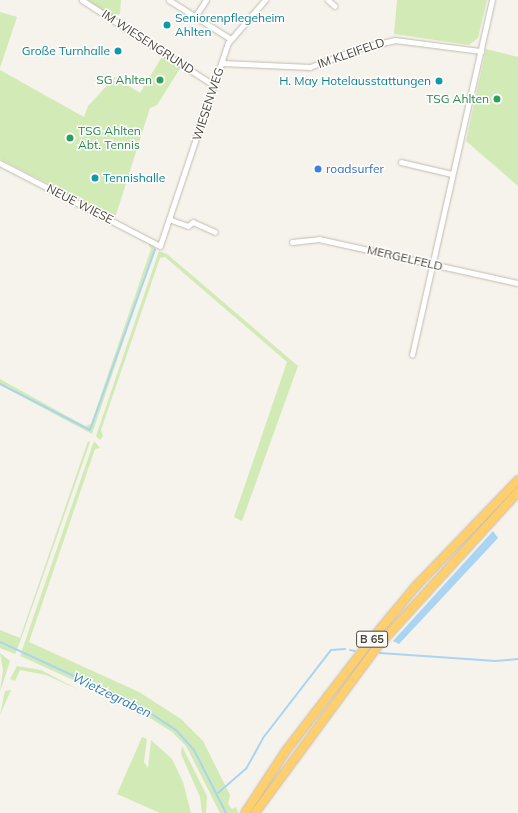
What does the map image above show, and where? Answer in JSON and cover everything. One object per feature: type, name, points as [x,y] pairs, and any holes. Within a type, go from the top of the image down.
[{"type":"highway","name":"B 65","points":[[245,813],[298,735],[371,640],[416,586],[518,480]]},
{"type":"highway","name":"B 65","points":[[255,813],[296,752],[376,648],[518,492]]},
{"type":"street","name":"IM WIESENGRUND","points":[[82,0],[214,85]]},
{"type":"street","points":[[169,0],[231,39]]},
{"type":"street","points":[[195,17],[206,0]]},
{"type":"street","name":"WIESENWEG","points":[[160,246],[231,39],[265,0]]},
{"type":"street","points":[[328,0],[335,6]]},
{"type":"street","points":[[412,355],[492,0]]},
{"type":"street","name":"IM KLEIFELD","points":[[222,63],[310,67],[363,47],[395,40],[480,51]]},
{"type":"street","points":[[401,162],[452,174]]},
{"type":"street","name":"NEUE WIESE","points":[[0,163],[160,246]]},
{"type":"street","points":[[169,219],[188,226],[193,222],[215,232]]},
{"type":"street","name":"MERGELFELD","points":[[292,242],[320,239],[518,283]]},
{"type":"green space","points":[[87,0],[121,0],[120,14],[112,16]]},
{"type":"green space","points":[[397,0],[487,0],[478,38],[469,45],[394,34]]},
{"type":"green space","points":[[0,12],[17,17],[0,68]]},
{"type":"green space","name":"TSG Ahlten","points":[[486,49],[518,57],[518,186],[466,141]]},
{"type":"green space","name":"TSG Ahlten Abt. Tennis","points":[[163,55],[181,67],[157,105],[150,108],[115,218],[0,159],[0,70],[84,117],[88,106],[115,77],[140,93]]},
{"type":"green space","points":[[0,166],[149,243],[155,248],[92,434],[0,385],[0,379],[85,426],[91,424],[151,249],[148,243]]},
{"type":"green space","points":[[159,251],[167,254],[298,366],[242,521],[234,517],[287,362],[165,257],[160,258],[101,430],[103,436],[100,440],[96,436]]},
{"type":"green space","points":[[88,441],[90,442],[15,654],[0,648],[0,630],[20,638]]},
{"type":"green space","points":[[94,441],[100,448],[95,449],[29,642],[139,692],[181,719],[203,741],[230,795],[228,804],[232,809],[236,807],[238,813],[220,813],[186,746],[172,732],[131,706],[20,656]]},
{"type":"green space","points":[[0,653],[10,661],[0,692],[3,670]]},
{"type":"green space","points":[[17,666],[41,670],[79,690],[46,675],[20,670],[15,681],[10,679]]},
{"type":"green space","points":[[11,690],[0,715],[5,691]]},
{"type":"green space","points":[[142,737],[147,739],[144,762],[148,768],[151,740],[172,759],[183,782],[191,813],[160,813],[117,794]]},
{"type":"green space","points":[[182,746],[207,796],[206,813],[202,813],[200,797],[181,754]]},
{"type":"water","points":[[493,531],[498,538],[399,644],[393,641]]},
{"type":"waterway","points":[[0,384],[90,430],[155,249]]},
{"type":"waterway","name":"Wietzegraben","points":[[0,642],[141,707],[176,730],[194,750],[226,813]]},
{"type":"waterway","points":[[218,793],[246,769],[263,738],[331,650],[345,649]]},
{"type":"waterway","points":[[350,650],[355,651]]},
{"type":"waterway","points":[[380,653],[496,661],[518,659]]},
{"type":"place","name":"Seniorenpflegeheim Ahlten","points":[[167,25]]},
{"type":"place","name":"Große Turnhalle","points":[[118,51]]},
{"type":"place","name":"SG Ahlten","points":[[160,80]]},
{"type":"place","name":"H. May Hotelausstattungen","points":[[439,81]]},
{"type":"place","name":"TSG Ahlten","points":[[497,99]]},
{"type":"place","name":"TSG Ahlten Abt. Tennis","points":[[70,138]]},
{"type":"place","name":"roadsurfer","points":[[318,169]]},
{"type":"place","name":"Tennishalle","points":[[95,178]]}]
